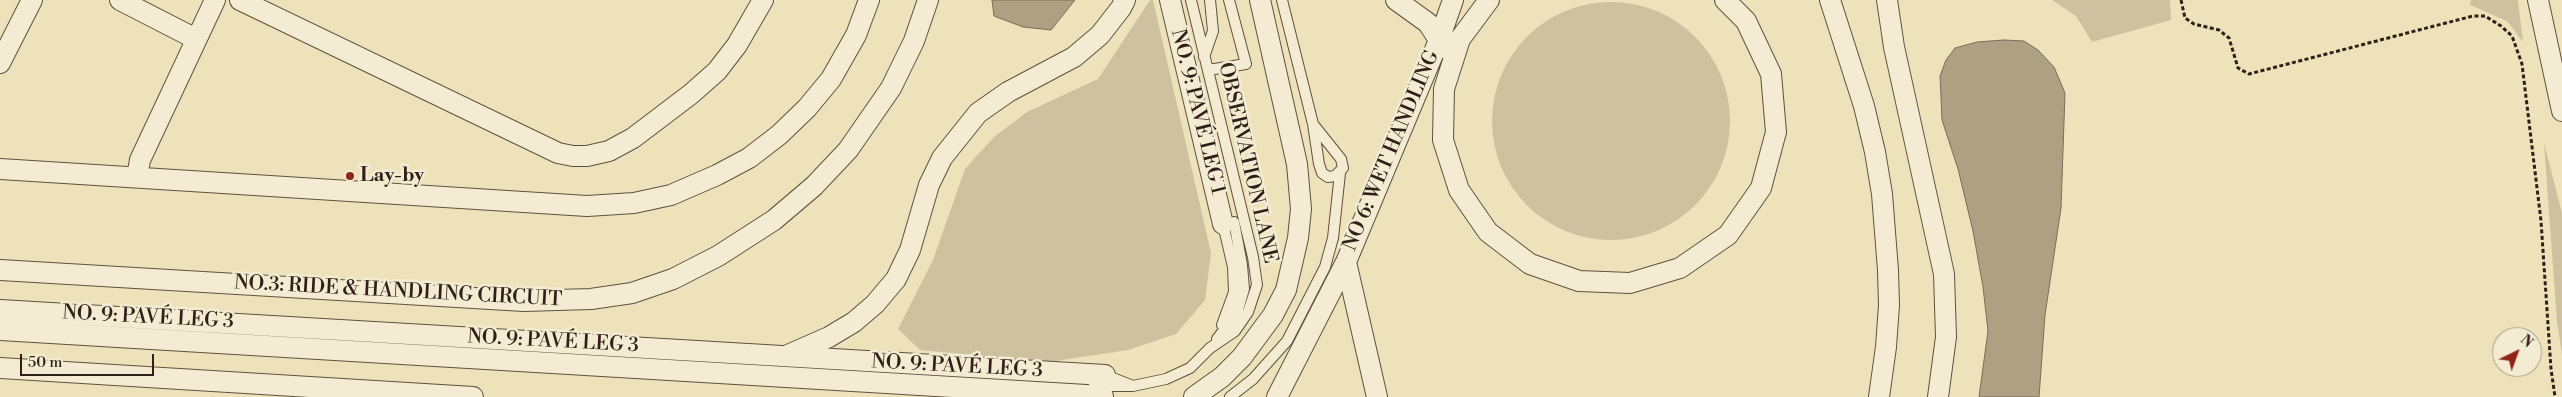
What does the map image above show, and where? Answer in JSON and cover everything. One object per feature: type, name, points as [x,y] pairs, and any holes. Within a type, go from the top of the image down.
[{"type":"street","points":[[0,63],[32,0]]},
{"type":"street","points":[[120,0],[196,39]]},
{"type":"street","points":[[137,177],[140,160],[215,0]]},
{"type":"street","points":[[240,0],[558,153],[587,156],[609,151],[633,138],[692,94],[717,71],[737,45],[763,0]]},
{"type":"street","points":[[0,169],[587,206],[634,203],[671,195],[717,175],[749,158],[793,122],[820,94],[842,63],[869,0]]},
{"type":"street","name":"NO.3: RIDE & HANDLING CIRCUIT","points":[[0,270],[524,302],[598,299],[632,293],[674,279],[718,256],[774,220],[814,186],[854,143],[892,88],[914,41],[928,0]]},
{"type":"street","points":[[786,356],[829,337],[854,322],[875,304],[896,279],[910,250],[929,185],[942,158],[978,112],[1008,92],[1074,57],[1100,35],[1125,0]]},
{"type":"street","name":"NO. 9: PAVÉ LEG 1","points":[[1170,0],[1229,223]]},
{"type":"street","points":[[1180,0],[1229,223]]},
{"type":"street","points":[[1194,397],[1222,378],[1242,358],[1273,315],[1286,290],[1298,238],[1301,209],[1297,164],[1260,0]]},
{"type":"street","points":[[1396,0],[1428,23],[1439,40],[1444,89]]},
{"type":"street","name":"NO 6: WET HANDLING","points":[[1277,397],[1346,262],[1439,40],[1452,0]]},
{"type":"street","name":"NO 6: WET HANDLING","points":[[1489,0],[1460,40],[1444,89],[1443,140],[1459,190],[1488,232],[1530,264],[1578,281],[1630,282],[1680,268],[1728,235],[1761,188],[1776,132],[1771,74],[1746,21],[1725,0]]},
{"type":"street","points":[[1830,0],[1864,106],[1875,152],[1882,194],[1889,305],[1886,347],[1879,397]]},
{"type":"street","points":[[1887,0],[1894,47],[1944,274],[1946,337],[1938,397]]},
{"type":"street","points":[[2538,0],[2562,111]]},
{"type":"street","name":"NO 6: WET HANDLING","points":[[1346,262],[1377,397]]},
{"type":"street","name":"NO. 9: PAVÉ LEG 3","points":[[0,310],[1105,375]]},
{"type":"street","points":[[0,330],[1104,396]]},
{"type":"street","points":[[0,368],[473,397]]},
{"type":"lane","name":"OBSERVATION LANE","points":[[0,322],[1104,387],[1133,386],[1166,379],[1190,368],[1210,348],[1235,331],[1248,312],[1257,286],[1254,257],[1191,0]]},
{"type":"lane","points":[[1204,57],[1213,31],[1210,0]]},
{"type":"lane","points":[[1208,70],[1246,64],[1229,0]]},
{"type":"lane","points":[[1282,0],[1313,124],[1316,156],[1322,173],[1328,177],[1340,173]]},
{"type":"lane","points":[[1230,397],[1253,379],[1287,341],[1317,282],[1333,238],[1340,173],[1343,168],[1339,153],[1313,124]]},
{"type":"lane","points":[[1210,348],[1229,311],[1234,292],[1229,223]]},
{"type":"lane","points":[[1105,375],[1133,386]]},
{"type":"lane","points":[[1104,396],[1133,386]]},
{"type":"path","points":[[2181,0],[2185,18],[2194,24],[2219,30],[2229,38],[2238,68],[2249,74],[2473,16],[2485,16],[2512,36],[2524,74],[2542,221],[2551,369],[2556,397]]},
{"type":"shaded area","points":[[992,0],[1075,0],[1051,30],[1023,27],[994,16]]},
{"type":"shaded area","points":[[1150,0],[1153,0],[1211,253],[1205,300],[1176,334],[1128,350],[1049,362],[920,350],[898,329],[933,260],[965,169],[994,137],[1027,112],[1098,79]]},
{"type":"shaded area","points":[[2052,0],[2170,0],[2171,20],[2092,42],[2076,16]]},
{"type":"shaded area","points":[[2471,0],[2518,0],[2523,42],[2507,21],[2470,5]]},
{"type":"shaded area","points":[[1599,2],[1623,2],[1646,7],[1667,16],[1687,29],[1703,45],[1716,65],[1725,86],[1730,109],[1728,144],[1721,167],[1703,197],[1687,213],[1667,226],[1646,235],[1623,240],[1599,240],[1576,235],[1555,226],[1535,213],[1519,197],[1506,177],[1497,156],[1492,133],[1492,109],[1497,86],[1506,65],[1519,45],[1535,29],[1555,16],[1576,7]]},
{"type":"shaded area","points":[[2024,41],[2038,50],[2054,67],[2065,93],[2061,208],[2045,315],[2039,397],[1979,397],[1988,331],[1983,287],[1973,231],[1958,169],[1942,120],[1940,76],[1946,60],[1955,48],[1977,42]]},
{"type":"shaded area","points":[[2544,143],[2562,213],[2562,354],[2557,322]]},
{"type":"place","name":"Lay-by","points":[[350,176]]}]
